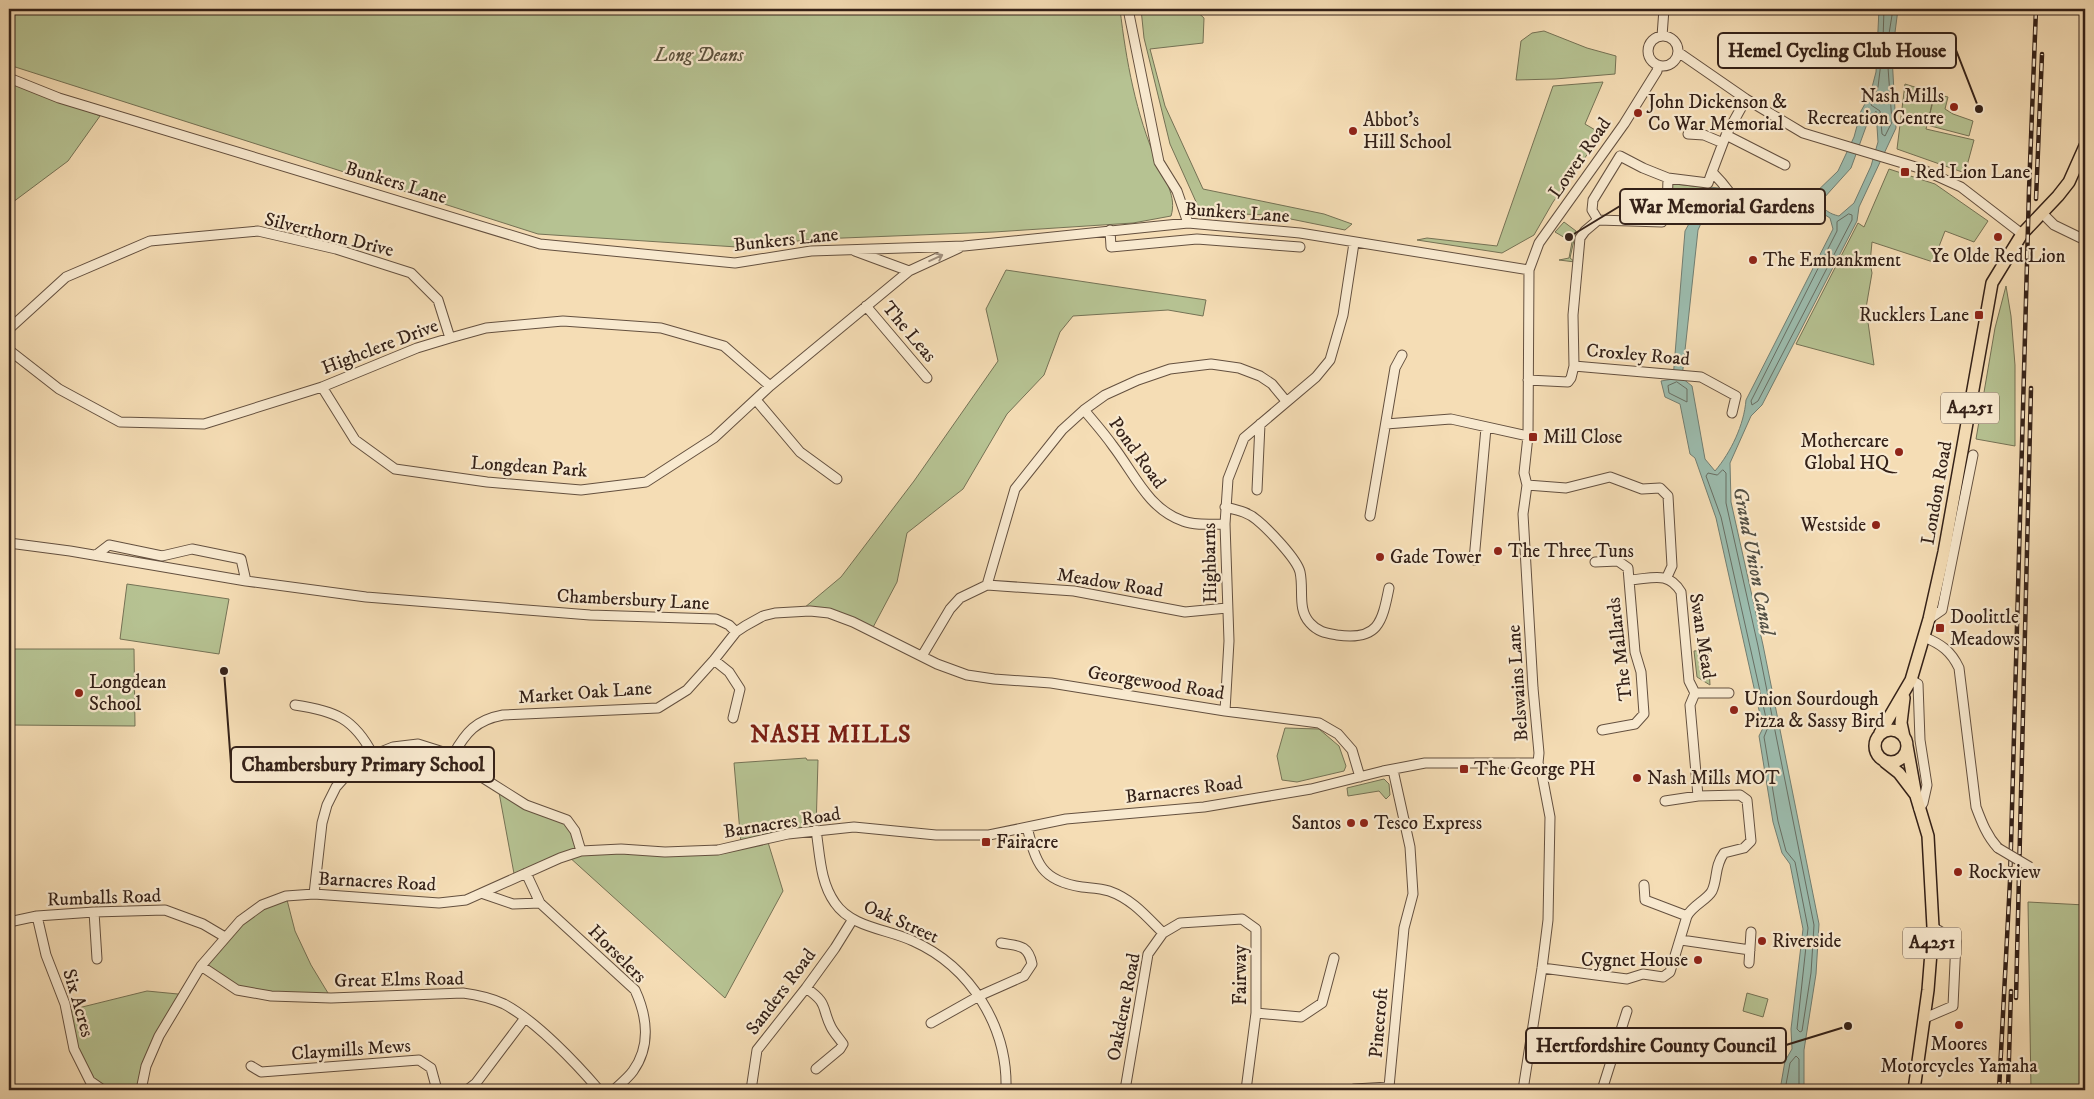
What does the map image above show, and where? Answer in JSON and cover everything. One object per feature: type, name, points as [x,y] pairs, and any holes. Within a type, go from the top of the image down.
[{"type":"main road","name":"London Road","points":[[1880,733],[1905,694],[1929,619],[1944,552],[1992,283],[2022,234],[2058,196],[2068,182],[2085,146]]},
{"type":"main road","name":"London Road","points":[[1905,694],[1901,723],[1919,809],[1928,836],[1934,927],[1925,1018],[1914,1090]]},
{"type":"main road","points":[[1880,733],[1885,730],[1894,730],[1906,742],[1905,755],[1899,760],[1885,762]]},
{"type":"main road","name":"A4251","points":[[1880,733],[1875,741],[1874,748],[1885,762]]},
{"type":"main road","name":"London Road","points":[[1885,762],[1899,773],[1916,796]]},
{"type":"street","points":[[1128,9],[1159,162],[1177,191],[1188,223]]},
{"type":"street","points":[[1662,36],[1664,9]]},
{"type":"street","points":[[1662,36],[1672,39],[1676,43],[1678,52],[1670,63],[1658,64],[1650,58],[1648,49],[1652,41],[1662,36]]},
{"type":"street","points":[[1678,52],[1746,99],[1803,133],[1919,168],[1961,187],[2022,234]]},
{"type":"street","name":"Lower Road","points":[[1529,270],[1539,243],[1624,124],[1653,78],[1658,64]]},
{"type":"street","name":"Bunkers Lane","points":[[9,78],[59,98],[540,244],[735,263],[811,251],[964,246],[1188,223],[1300,234],[1529,270]]},
{"type":"street","points":[[1598,220],[1592,210],[1593,200],[1620,156],[1668,178],[1708,183],[1724,139],[1746,99]]},
{"type":"street","points":[[1688,134],[1724,139],[1785,165]]},
{"type":"street","points":[[1712,172],[1726,186],[1736,200],[1742,215]]},
{"type":"street","points":[[1528,380],[1568,382],[1571,378],[1574,366],[1573,315],[1580,238],[1598,220],[1662,222],[1667,213],[1668,178]]},
{"type":"street","points":[[2042,213],[2054,225],[2085,240]]},
{"type":"street","points":[[1110,230],[1111,247],[1197,239],[1300,247]]},
{"type":"street","name":"Silverthorn Drive","points":[[9,328],[66,277],[150,241],[258,231],[336,249],[411,273],[438,300],[450,338]]},
{"type":"street","points":[[736,632],[753,620],[775,613],[810,611],[829,613],[853,622],[922,656],[950,609],[960,598],[988,584],[1015,489],[1062,430],[1084,410],[1105,395],[1138,380],[1170,369],[1211,364],[1239,368],[1260,376],[1272,384],[1286,401],[1316,377],[1330,360],[1343,315],[1354,243]]},
{"type":"street","name":"Longdean Park","points":[[322,387],[355,440],[395,469],[487,482],[581,490],[646,482],[714,438],[770,386],[909,271],[964,246]]},
{"type":"street","points":[[850,249],[909,271]]},
{"type":"street","name":"Belswains Lane","points":[[1523,1090],[1548,920],[1550,817],[1538,763],[1539,753],[1533,688],[1523,514],[1527,486],[1524,472],[1528,436],[1529,270]]},
{"type":"street","name":"The Leas","points":[[866,306],[927,378]]},
{"type":"street","name":"Highclere Drive","points":[[9,350],[59,389],[120,422],[204,424],[322,387],[417,348],[450,338],[486,328],[563,321],[661,328],[724,346],[770,386]]},
{"type":"street","points":[[1370,516],[1395,368],[1402,355]]},
{"type":"street","name":"Croxley Road","points":[[1574,366],[1701,377],[1736,396],[1732,413]]},
{"type":"street","points":[[756,400],[800,452],[837,479]]},
{"type":"street","name":"Highbarns","points":[[1225,711],[1229,641],[1225,524],[1228,478],[1244,438],[1286,401]]},
{"type":"street","name":"Pond Road","points":[[1084,410],[1113,445],[1154,504],[1182,521],[1199,524],[1225,524]]},
{"type":"street","points":[[1386,424],[1451,420],[1528,436]]},
{"type":"street","points":[[1257,490],[1260,424]]},
{"type":"street","points":[[1474,560],[1486,428]]},
{"type":"street","points":[[1929,619],[1942,610],[1973,455]]},
{"type":"street","points":[[1527,486],[1566,488],[1610,477],[1642,488],[1660,488],[1668,496],[1672,566],[1667,577],[1629,580]]},
{"type":"street","points":[[1225,507],[1240,510],[1256,519],[1289,555],[1300,571],[1302,611],[1310,623],[1321,633],[1365,636],[1376,628],[1384,613],[1389,588]]},
{"type":"street","name":"Chambersbury Lane","points":[[9,543],[96,555],[246,581],[366,597],[590,615],[716,619],[729,625],[736,632]]},
{"type":"street","name":"Chambersbury Lane","points":[[96,555],[109,545],[162,556],[192,549],[241,559],[246,581]]},
{"type":"street","name":"The Mallards","points":[[1595,562],[1618,561],[1628,568],[1635,652],[1641,672],[1644,714],[1635,724],[1602,730]]},
{"type":"street","name":"Swan Mead","points":[[1667,577],[1676,583],[1681,592],[1688,682],[1695,693]]},
{"type":"street","name":"Meadow Road","points":[[988,584],[1074,591],[1185,612],[1227,608]]},
{"type":"street","name":"Market Oak Lane","points":[[453,755],[468,732],[489,718],[509,714],[658,708],[687,690],[736,632]]},
{"type":"street","points":[[1924,637],[1944,647],[1953,655],[1959,668],[1976,807],[1982,825],[1990,840],[1998,848],[2030,867]]},
{"type":"street","name":"Georgewood Road","points":[[922,656],[953,670],[982,678],[1051,683],[1225,711],[1319,723],[1338,734],[1352,750],[1360,777]]},
{"type":"street","points":[[714,660],[729,672],[740,689],[733,718]]},
{"type":"street","points":[[1911,680],[1918,684],[1920,740],[1927,785],[1923,804],[1919,809]]},
{"type":"street","name":"Swan Mead","points":[[1695,693],[1729,693]]},
{"type":"street","name":"Swan Mead","points":[[1695,693],[1690,705],[1698,796]]},
{"type":"street","points":[[296,705],[337,714],[355,726],[373,755]]},
{"type":"street","points":[[314,894],[322,823],[327,805],[336,788],[350,770],[373,755],[393,747],[418,744],[453,755],[480,776],[526,804],[566,820],[575,831],[581,851]]},
{"type":"street","name":"Barnacres Road","points":[[141,1090],[146,1066],[159,1036],[201,966],[240,921],[262,905],[286,896],[314,894],[439,903],[466,900],[484,894],[526,873],[581,851],[621,849],[665,852],[718,850],[788,834],[854,827],[936,835],[989,836],[1066,819],[1204,807],[1323,787],[1425,763],[1538,763]]},
{"type":"street","name":"Pinecroft","points":[[1354,1089],[1389,1087],[1404,928],[1413,894],[1410,847],[1393,770]]},
{"type":"street","points":[[1542,968],[1627,979],[1643,974],[1664,977],[1670,972],[1687,916],[1691,909],[1712,892],[1718,862],[1724,853],[1744,848],[1751,841],[1748,800],[1740,794],[1698,796],[1665,801]]},
{"type":"street","points":[[1027,827],[1035,860],[1048,874],[1062,883],[1107,890],[1133,903],[1163,933]]},
{"type":"street","name":"Oak Street","points":[[816,830],[823,878],[835,904],[853,919],[913,941],[936,954],[960,973],[979,996],[1001,1041],[1006,1090]]},
{"type":"street","name":"Horselers","points":[[526,873],[540,903],[635,990],[643,1007],[646,1040],[634,1071],[614,1090]]},
{"type":"street","points":[[1644,885],[1645,900],[1687,916]]},
{"type":"street","points":[[484,894],[513,904],[540,903]]},
{"type":"street","name":"Rumballs Road","points":[[9,922],[37,916],[165,910],[203,924],[225,937]]},
{"type":"street","points":[[94,912],[97,959]]},
{"type":"street","name":"Six Acres","points":[[37,916],[46,956],[65,1004],[74,1049],[90,1082],[103,1090]]},
{"type":"street","name":"Sanders Road","points":[[751,1090],[757,1050],[806,988],[853,919]]},
{"type":"street","name":"Fairway","points":[[1163,933],[1180,923],[1242,919],[1256,929],[1256,1013],[1246,1090]]},
{"type":"street","points":[[1925,1018],[1952,1006],[1956,941],[1934,927]]},
{"type":"street","points":[[1749,963],[1751,932]]},
{"type":"street","name":"Oakdene Road","points":[[1125,1090],[1148,954],[1163,933]]},
{"type":"street","points":[[1681,940],[1750,950]]},
{"type":"street","points":[[931,1023],[979,996],[1024,976],[1032,964],[1030,954],[1023,947],[1001,943]]},
{"type":"street","points":[[1256,1013],[1301,1017],[1322,1004],[1334,958]]},
{"type":"street","name":"Great Elms Road","points":[[201,966],[237,990],[271,996],[331,998],[463,993],[484,996],[505,1005],[525,1018],[576,1063],[599,1090]]},
{"type":"street","points":[[806,988],[816,995],[825,1006],[831,1026],[843,1044],[840,1049],[816,1069]]},
{"type":"street","points":[[1602,1090],[1627,1011]]},
{"type":"street","points":[[467,1090],[476,1083],[525,1018]]},
{"type":"street","name":"Claymills Mews","points":[[251,1066],[261,1072],[419,1060],[431,1068],[437,1090]]},
{"type":"green space","name":"Long Deans","points":[[9,9],[1120,9],[1125,48],[1138,106],[1150,144],[1171,195],[1171,216],[1133,223],[994,232],[818,239],[737,247],[538,234],[9,65]]},
{"type":"green space","points":[[1141,9],[1194,9],[1204,18],[1203,43],[1150,49],[1165,106],[1203,189],[1324,214],[1352,224],[1345,230],[1271,215],[1207,213],[1197,204],[1170,144],[1144,38]]},
{"type":"green space","points":[[1544,31],[1587,48],[1616,56],[1615,74],[1516,80],[1521,41],[1532,33]]},
{"type":"green space","points":[[9,78],[100,116],[68,161],[9,205]]},
{"type":"green space","points":[[1603,82],[1585,124],[1602,134],[1553,202],[1534,235],[1502,253],[1417,240],[1427,238],[1497,246],[1553,86]]},
{"type":"green space","points":[[1905,84],[1934,93],[1930,113],[1935,94],[1948,97],[1945,109],[1973,121],[1969,136],[1927,125],[1926,129],[1974,140],[1965,173],[1897,149]]},
{"type":"green space","points":[[1889,169],[1935,184],[1988,221],[1974,242],[1945,231],[1933,262],[1872,242],[1870,263],[1872,273],[1866,308],[1874,365],[1796,344],[1858,223],[1864,227]]},
{"type":"green space","points":[[1674,184],[1703,187],[1681,218],[1669,216],[1671,186]]},
{"type":"green space","points":[[1564,222],[1576,231],[1570,258],[1575,262],[1559,260],[1569,258],[1572,242],[1555,232]]},
{"type":"green space","points":[[1006,270],[1206,300],[1203,316],[1168,310],[1073,316],[1060,332],[1044,375],[1007,414],[963,489],[907,533],[897,582],[870,633],[804,608],[841,577],[914,481],[998,361],[986,309]]},
{"type":"green space","points":[[2006,286],[2011,316],[2015,365],[2015,446],[1976,439],[1995,328]]},
{"type":"green space","points":[[127,584],[229,599],[219,654],[120,639]]},
{"type":"green space","points":[[9,649],[134,649],[135,726],[9,725]]},
{"type":"green space","points":[[1708,650],[1710,685],[1697,677],[1694,651]]},
{"type":"green space","points":[[1285,728],[1319,729],[1339,746],[1346,766],[1344,771],[1297,782],[1282,780],[1277,756]]},
{"type":"green space","points":[[806,758],[807,760],[818,760],[816,830],[767,839],[783,891],[725,998],[568,856],[515,879],[498,787],[567,820],[581,851],[665,852],[741,844],[734,763]]},
{"type":"green space","points":[[1384,779],[1389,784],[1390,795],[1386,799],[1379,791],[1348,796],[1347,788]]},
{"type":"green space","points":[[286,896],[295,931],[311,965],[331,998],[237,990],[201,966],[240,921]]},
{"type":"green space","points":[[2028,902],[2085,905],[2085,1090],[2031,1090]]},
{"type":"green space","points":[[147,991],[188,995],[159,1036],[141,1090],[102,1090],[94,1085],[81,1067],[73,1043],[66,1011]]},
{"type":"green space","points":[[1747,993],[1768,999],[1763,1017],[1743,1011]]},
{"type":"water","points":[[1879,9],[1898,9],[1892,56],[1896,128],[1859,207],[1857,221],[1762,405],[1751,416],[1730,463],[1731,502],[1763,645],[1819,924],[1816,974],[1804,1050],[1804,1090],[1780,1090],[1785,1061],[1792,1049],[1791,1029],[1803,929],[1790,864],[1782,853],[1773,822],[1759,736],[1763,728],[1716,518],[1695,458],[1690,454],[1680,404],[1665,397],[1661,381],[1673,379],[1685,231],[1709,187],[1810,198],[1838,171],[1854,137],[1861,111],[1870,95],[1876,72]],"holes":[[[1876,111],[1878,142],[1871,166],[1854,203],[1839,216],[1832,214],[1824,208],[1823,199],[1851,168],[1867,124]],[[1713,197],[1814,203],[1822,213],[1830,218],[1833,229],[1746,400],[1743,419],[1736,438],[1715,471],[1705,459],[1692,386],[1682,378],[1698,230]]]},
{"type":"railway","points":[[1999,1090],[2010,881],[2029,190],[2036,9]]},
{"type":"railway","points":[[2036,199],[2042,54]]},
{"type":"railway","points":[[2016,998],[2031,388]]},
{"type":"railway","points":[[2008,1090],[2011,991]]},
{"type":"place","name":"Nash Mills Recreation Centre","points":[[1954,107]]},
{"type":"place","name":"Hemel Cycling Club House","points":[[1979,109]]},
{"type":"place","name":"John Dickenson & Co War Memorial","points":[[1638,113]]},
{"type":"place","name":"Abbot's Hill School","points":[[1353,131]]},
{"type":"place","name":"Red Lion Lane","points":[[1905,172]]},
{"type":"place","name":"War Memorial Gardens","points":[[1569,237]]},
{"type":"place","name":"Ye Olde Red Lion","points":[[1998,237]]},
{"type":"place","name":"The Embankment","points":[[1753,260]]},
{"type":"place","name":"Rucklers Lane","points":[[1979,315]]},
{"type":"place","name":"Mill Close","points":[[1533,437]]},
{"type":"place","name":"Mothercare Global HQ","points":[[1899,452]]},
{"type":"place","name":"Westside","points":[[1876,525]]},
{"type":"place","name":"The Three Tuns","points":[[1498,551]]},
{"type":"place","name":"Gade Tower","points":[[1380,557]]},
{"type":"place","name":"Doolittle Meadows","points":[[1940,628]]},
{"type":"place","name":"Chambersbury Primary School","points":[[224,671]]},
{"type":"place","name":"Longdean School","points":[[79,693]]},
{"type":"place","name":"Union Sourdough Pizza & Sassy Bird","points":[[1734,710]]},
{"type":"place","name":"The George PH","points":[[1464,769]]},
{"type":"place","name":"Nash Mills MOT","points":[[1637,778]]},
{"type":"place","name":"Santos","points":[[1351,823]]},
{"type":"place","name":"Tesco Express","points":[[1364,823]]},
{"type":"place","name":"Fairacre","points":[[986,842]]},
{"type":"place","name":"Rockview","points":[[1958,872]]},
{"type":"place","name":"Riverside","points":[[1762,941]]},
{"type":"place","name":"Cygnet House","points":[[1698,960]]},
{"type":"place","name":"Moores Motorcycles Yamaha","points":[[1959,1025]]},
{"type":"place","name":"Hertfordshire County Council","points":[[1848,1026]]},
{"type":"district","name":"NASH MILLS","points":[[831,735]]},
{"type":"water label","name":"Grand Union Canal","points":[[1753,561]]}]
